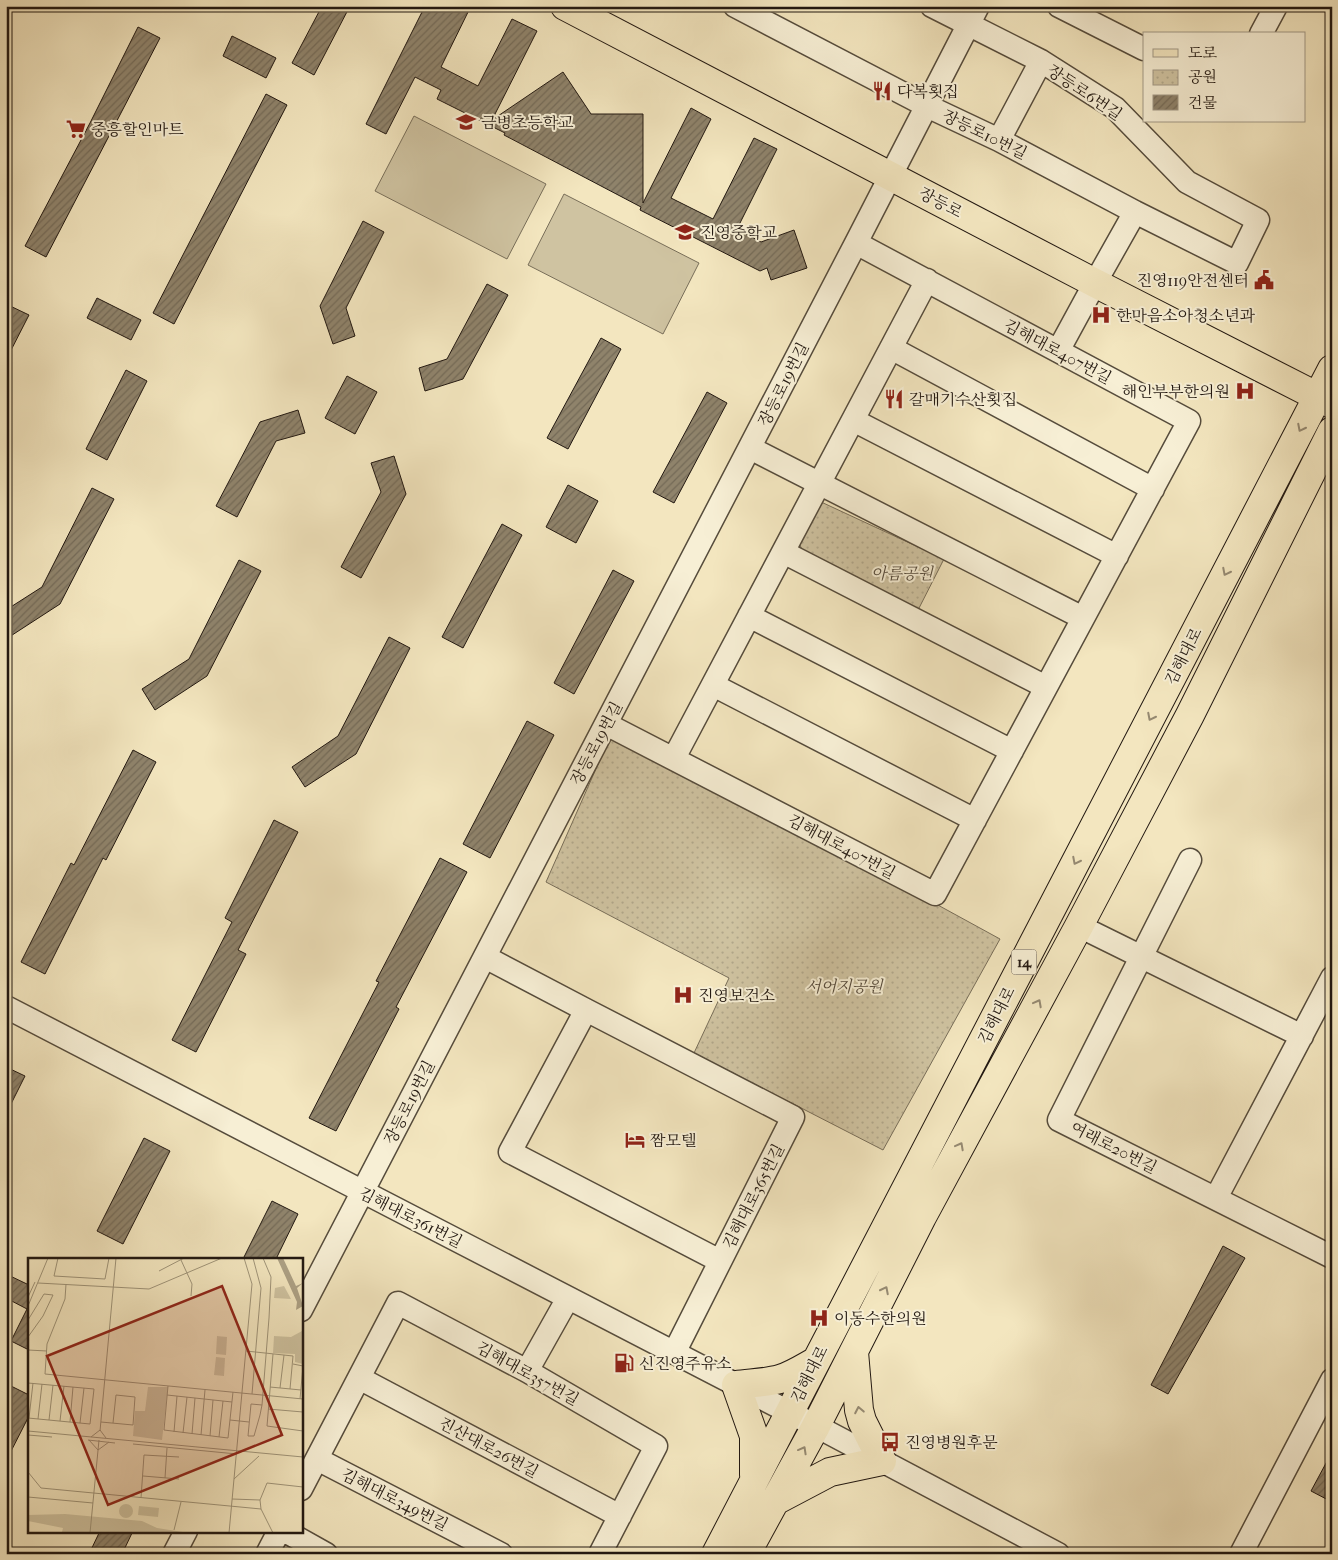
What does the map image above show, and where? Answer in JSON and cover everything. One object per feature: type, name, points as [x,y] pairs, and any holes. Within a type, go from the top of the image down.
[{"type":"main road","name":"장등로","points":[[573,8],[1095,283],[1325,400]]},
{"type":"main road","name":"김해대로","points":[[716,1554],[816,1361],[1325,400],[1332,370]]},
{"type":"main road","name":"김해대로","points":[[746,1554],[816,1426],[922,1217],[1190,715],[1332,432]]},
{"type":"main road","points":[[775,1501],[830,1472],[882,1461],[860,1416],[854,1352]]},
{"type":"main road","points":[[754,1480],[754,1436],[736,1385],[780,1379],[816,1361]]},
{"type":"street","name":"장등로10번길","points":[[735,6],[927,106],[999,140],[1135,212],[1237,263]]},
{"type":"street","name":"장등로6번길","points":[[932,6],[973,16],[1041,62],[1115,108],[1187,182],[1258,220],[1237,263]]},
{"type":"street","points":[[1059,6],[1096,14],[1143,48]]},
{"type":"street","points":[[1263,32],[1276,6]]},
{"type":"street","name":"장등로19번길","points":[[302,1308],[973,16]]},
{"type":"street","points":[[999,140],[1041,62]]},
{"type":"street","points":[[1058,351],[1135,212]]},
{"type":"street","name":"김해대로407번길","points":[[606,724],[935,894],[1190,420],[856,243]]},
{"type":"street","points":[[674,758],[927,280]]},
{"type":"street","points":[[891,348],[1153,489]]},
{"type":"street","points":[[852,420],[1116,556]]},
{"type":"street","points":[[750,448],[1083,618]]},
{"type":"street","points":[[783,552],[1046,687]]},
{"type":"street","points":[[749,616],[1012,751]]},
{"type":"street","points":[[713,685],[975,820]]},
{"type":"street","points":[[1141,956],[1190,860]]},
{"type":"street","points":[[1079,926],[1302,1036]]},
{"type":"street","name":"여래로20번길","points":[[1141,956],[1059,1120],[1332,1257]]},
{"type":"street","name":"김해대로365번길","points":[[485,958],[586,1010],[793,1117],[720,1262],[510,1152],[586,1010]]},
{"type":"street","points":[[1216,1198],[1332,978]]},
{"type":"street","name":"김해대로361번길","points":[[6,1007],[816,1426]]},
{"type":"street","points":[[674,1353],[720,1262]]},
{"type":"street","points":[[527,1371],[568,1298]]},
{"type":"street","name":"김해대로357번길","points":[[359,1378],[398,1303],[527,1371],[656,1446],[620,1516]]},
{"type":"street","points":[[302,1486],[359,1378]]},
{"type":"street","name":"진산대로26번길","points":[[359,1378],[620,1516]]},
{"type":"street","points":[[1241,1554],[1332,1380]]},
{"type":"street","points":[[816,1426],[1058,1554]]},
{"type":"street","name":"김해대로349번길","points":[[317,1459],[501,1554]]},
{"type":"street","points":[[600,1554],[620,1516]]},
{"type":"street","points":[[174,1554],[185,1532]]},
{"type":"street","points":[[267,1554],[278,1532]]},
{"type":"street","points":[[287,1532],[326,1554]]},
{"type":"green space","points":[[414,116],[546,184],[507,259],[375,191]]},
{"type":"green space","points":[[564,194],[699,263],[663,334],[528,265]]},
{"type":"green space","name":"아름공원","points":[[819,501],[944,559],[916,614],[806,558],[798,541]]},
{"type":"green space","name":"서어지공원","points":[[614,728],[1000,939],[883,1150],[694,1053],[729,978],[546,882]]},
{"type":"building","points":[[322,6],[350,6],[314,75],[292,63]]},
{"type":"building","points":[[425,6],[471,6],[441,67],[478,86],[512,19],[537,31],[492,120],[563,72],[591,114],[643,114],[643,203],[691,108],[711,119],[671,198],[713,219],[754,138],[777,149],[737,229],[761,242],[794,230],[807,268],[771,280],[767,268],[760,271],[640,210],[641,207],[504,135],[505,133],[437,99],[441,90],[415,77],[386,134],[366,124]]},
{"type":"building","points":[[138,27],[160,38],[46,257],[25,246]]},
{"type":"building","points":[[232,36],[276,58],[266,78],[223,56]]},
{"type":"building","points":[[266,94],[287,105],[174,324],[153,313]]},
{"type":"building","points":[[363,221],[384,232],[346,308],[355,336],[333,344],[320,306]]},
{"type":"building","points":[[487,284],[508,295],[463,379],[425,391],[419,368],[447,359]]},
{"type":"building","points":[[97,298],[141,320],[131,340],[87,318]]},
{"type":"building","points":[[6,304],[29,315],[6,360]]},
{"type":"building","points":[[601,338],[621,349],[568,449],[547,438]]},
{"type":"building","points":[[126,370],[147,381],[107,460],[86,449]]},
{"type":"building","points":[[347,376],[377,392],[355,434],[325,418]]},
{"type":"building","points":[[707,392],[727,403],[674,503],[653,492]]},
{"type":"building","points":[[298,410],[305,433],[276,441],[237,517],[216,506],[260,422]]},
{"type":"building","points":[[394,456],[406,494],[361,578],[341,567],[381,492],[371,463]]},
{"type":"building","points":[[568,485],[598,501],[576,543],[546,527]]},
{"type":"building","points":[[92,488],[114,499],[60,604],[6,639],[6,610],[42,587]]},
{"type":"building","points":[[502,524],[522,535],[463,648],[442,637]]},
{"type":"building","points":[[239,560],[261,571],[207,676],[155,710],[142,689],[189,659]]},
{"type":"building","points":[[613,570],[634,581],[574,694],[554,683]]},
{"type":"building","points":[[389,637],[410,648],[356,754],[305,787],[292,767],[338,736]]},
{"type":"building","points":[[527,721],[554,735],[490,858],[463,844]]},
{"type":"building","points":[[133,750],[156,762],[106,860],[103,858],[45,974],[21,962],[71,863],[74,865]]},
{"type":"building","points":[[274,820],[298,832],[238,950],[246,954],[196,1052],[172,1040],[232,922],[225,918]]},
{"type":"building","points":[[440,858],[467,872],[396,1007],[399,1009],[336,1131],[309,1118],[379,982],[376,981]]},
{"type":"building","points":[[6,1067],[25,1076],[6,1114]]},
{"type":"building","points":[[144,1138],[170,1151],[123,1244],[97,1231]]},
{"type":"building","points":[[272,1201],[298,1214],[276,1258],[244,1258]]},
{"type":"building","points":[[1223,1246],[1245,1258],[1168,1394],[1151,1385]]},
{"type":"building","points":[[6,1274],[28,1285],[28,1350],[11,1341],[27,1309],[6,1298]]},
{"type":"building","points":[[11,1386],[28,1394],[28,1418],[6,1461],[6,1396]]},
{"type":"building","points":[[1332,1452],[1332,1502],[1311,1491]]},
{"type":"building","points":[[100,1532],[133,1532],[122,1554],[89,1554]]},
{"type":"place","name":"다복횟집","points":[[882,91]]},
{"type":"place","name":"금병초등학교","points":[[466,122]]},
{"type":"place","name":"중흥할인마트","points":[[76,129]]},
{"type":"place","name":"진영중학교","points":[[685,232]]},
{"type":"place","name":"진영119안전센터","points":[[1264,280]]},
{"type":"place","name":"한마음소아청소년과","points":[[1101,315]]},
{"type":"place","name":"해인부부한의원","points":[[1245,391]]},
{"type":"place","name":"갈매기수산횟집","points":[[894,399]]},
{"type":"place","name":"진영보건소","points":[[683,995]]},
{"type":"place","name":"짬모텔","points":[[635,1140]]},
{"type":"place","name":"이동수한의원","points":[[819,1318]]},
{"type":"place","name":"신진영주유소","points":[[624,1363]]},
{"type":"place","name":"진영병원후문","points":[[890,1442]]}]
